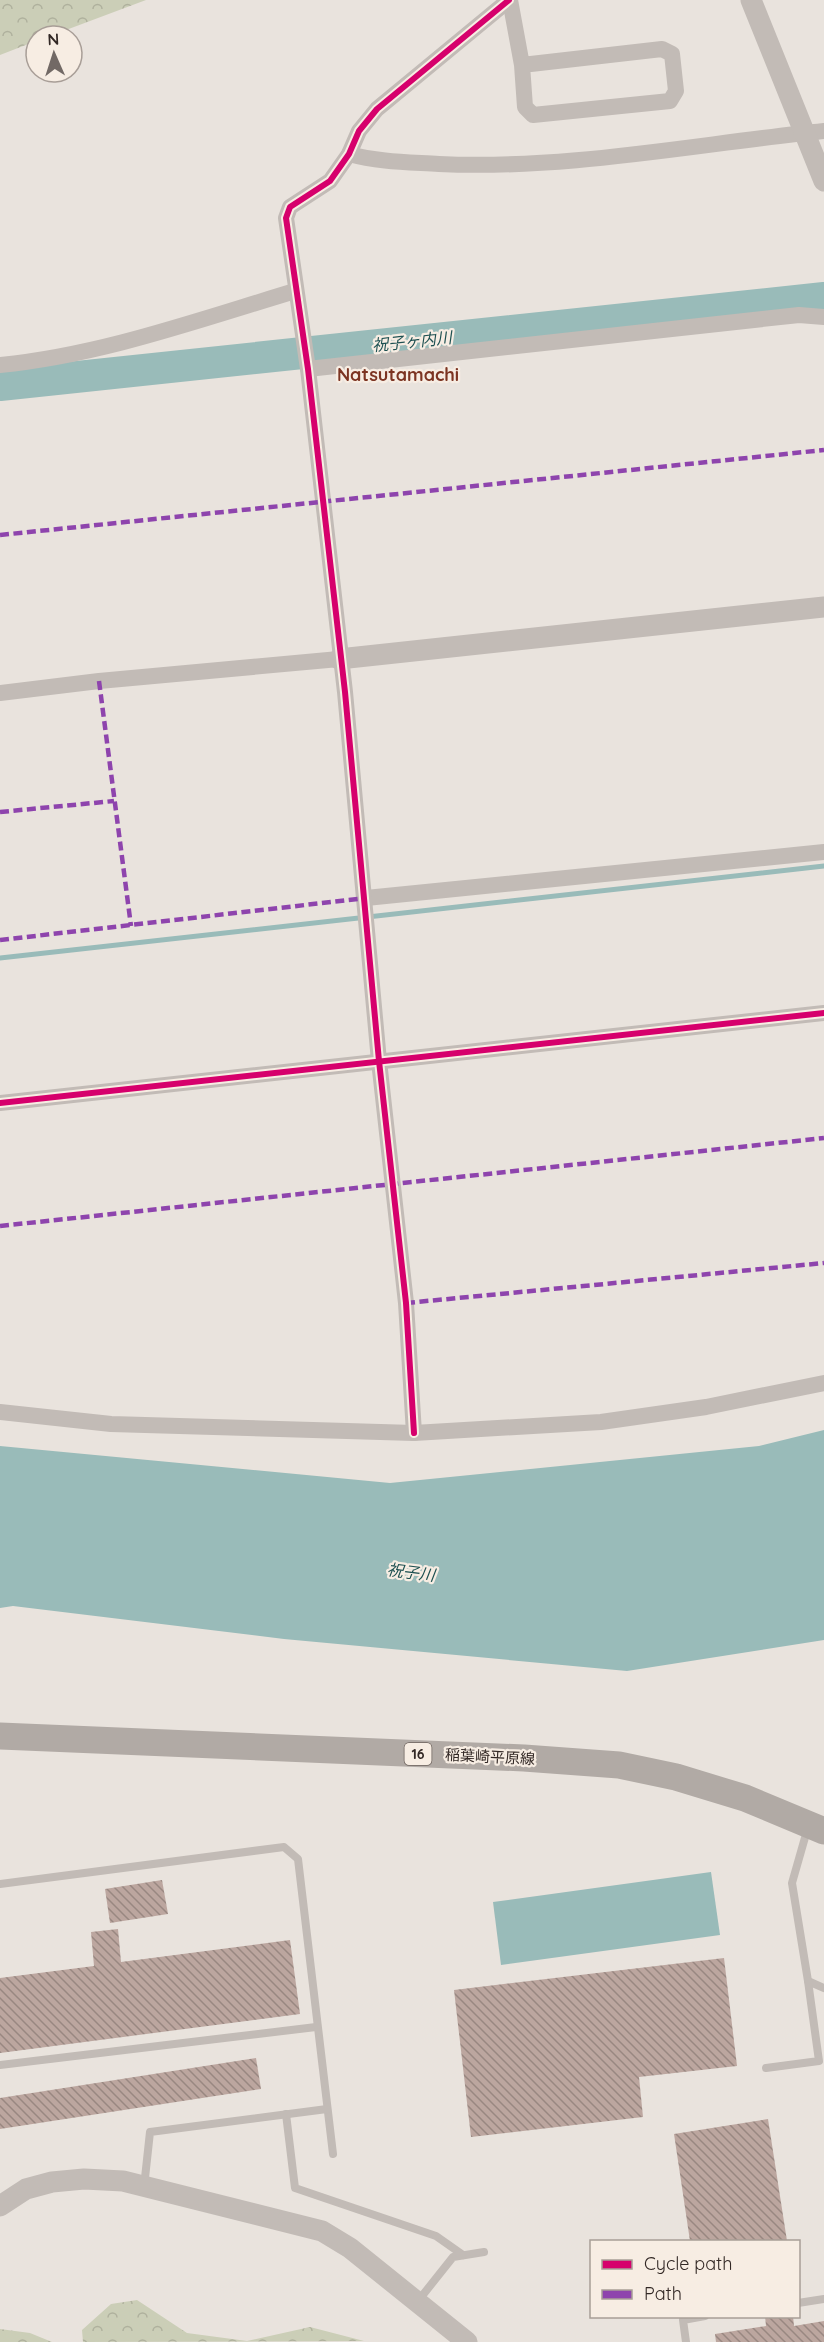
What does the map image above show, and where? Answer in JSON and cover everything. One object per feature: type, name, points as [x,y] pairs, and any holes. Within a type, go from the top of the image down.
[{"type":"main road","name":"稲葉崎平原線","points":[[0,1736],[524,1758],[619,1765],[686,1780],[745,1798],[816,1828]]},
{"type":"street","points":[[414,1433],[406,1303],[379,1061],[366,902],[304,341],[286,218],[290,207],[330,181],[349,154],[358,131],[377,110],[510,0],[522,65],[525,107],[533,115],[670,101],[676,91],[672,54],[662,49],[522,65]]},
{"type":"street","points":[[751,0],[814,132],[824,181]]},
{"type":"street","points":[[349,154],[374,161],[494,167],[649,153],[814,132]]},
{"type":"street","points":[[0,365],[30,362],[92,350],[295,291]]},
{"type":"street","points":[[306,367],[800,315],[824,317]]},
{"type":"street","points":[[0,693],[824,607]]},
{"type":"street","points":[[366,902],[824,852]]},
{"type":"street","points":[[0,1102],[824,1013]]},
{"type":"street","points":[[0,1412],[111,1424],[414,1433],[601,1422],[706,1407],[824,1383]]},
{"type":"street","points":[[0,2206],[26,2189],[52,2182],[84,2179],[123,2181],[322,2231],[350,2248],[467,2342]]},
{"type":"lane","points":[[766,2068],[819,2061],[792,1883],[816,1828]]},
{"type":"lane","points":[[0,1884],[284,1847],[298,1859],[316,2027],[333,2154]]},
{"type":"lane","points":[[808,1981],[824,1988]]},
{"type":"lane","points":[[0,2065],[316,2027]]},
{"type":"lane","points":[[144,2187],[150,2132],[327,2109]]},
{"type":"lane","points":[[286,2114],[295,2188],[436,2236],[463,2255]]},
{"type":"lane","points":[[418,2301],[453,2257],[484,2252]]},
{"type":"lane","points":[[800,2303],[824,2299]]},
{"type":"lane","points":[[686,2342],[683,2320],[694,2318]]},
{"type":"green space","points":[[0,0],[146,0],[82,24],[24,24],[24,46],[0,55]]},
{"type":"green space","points":[[137,2300],[187,2333],[247,2341],[310,2327],[364,2341],[83,2342],[82,2330],[111,2304]]},
{"type":"green space","points":[[0,2329],[30,2333],[52,2342],[0,2342]]},
{"type":"water","name":"祝子川","points":[[824,1430],[824,1640],[627,1671],[284,1639],[13,1606],[0,1608],[0,1446],[390,1483],[759,1446]]},
{"type":"water","points":[[711,1872],[720,1935],[501,1965],[493,1902]]},
{"type":"building","points":[[162,1880],[168,1914],[110,1923],[105,1889]]},
{"type":"building","points":[[118,1929],[121,1962],[290,1940],[300,2014],[0,2053],[0,1978],[94,1966],[91,1932]]},
{"type":"building","points":[[724,1958],[737,2066],[639,2077],[643,2117],[471,2137],[454,1990]]},
{"type":"building","points":[[256,2058],[261,2089],[0,2129],[0,2098]]},
{"type":"building","points":[[768,2119],[787,2240],[690,2240],[674,2134]]},
{"type":"building","points":[[765,2318],[793,2318],[794,2326],[824,2321],[824,2342],[716,2342],[715,2334],[766,2326]]},
{"type":"waterway","name":"祝子ヶ内川","points":[[0,385],[824,298]]},
{"type":"waterway","points":[[0,958],[824,866]]},
{"type":"marked path","points":[[0,535],[824,450]]},
{"type":"marked path","points":[[99,681],[131,926]]},
{"type":"marked path","points":[[0,812],[114,801]]},
{"type":"marked path","points":[[0,940],[366,898]]},
{"type":"marked path","points":[[0,1226],[824,1138]]},
{"type":"marked path","points":[[406,1303],[824,1263]]},
{"type":"cycle path","points":[[414,1433],[406,1303],[379,1061],[345,692],[308,369],[286,218],[290,207],[330,181],[349,154],[359,131],[377,109],[509,0]]},
{"type":"cycle path","points":[[0,1103],[824,1013]]},
{"type":"district","name":"Natsutamachi","points":[[398,375]]}]
